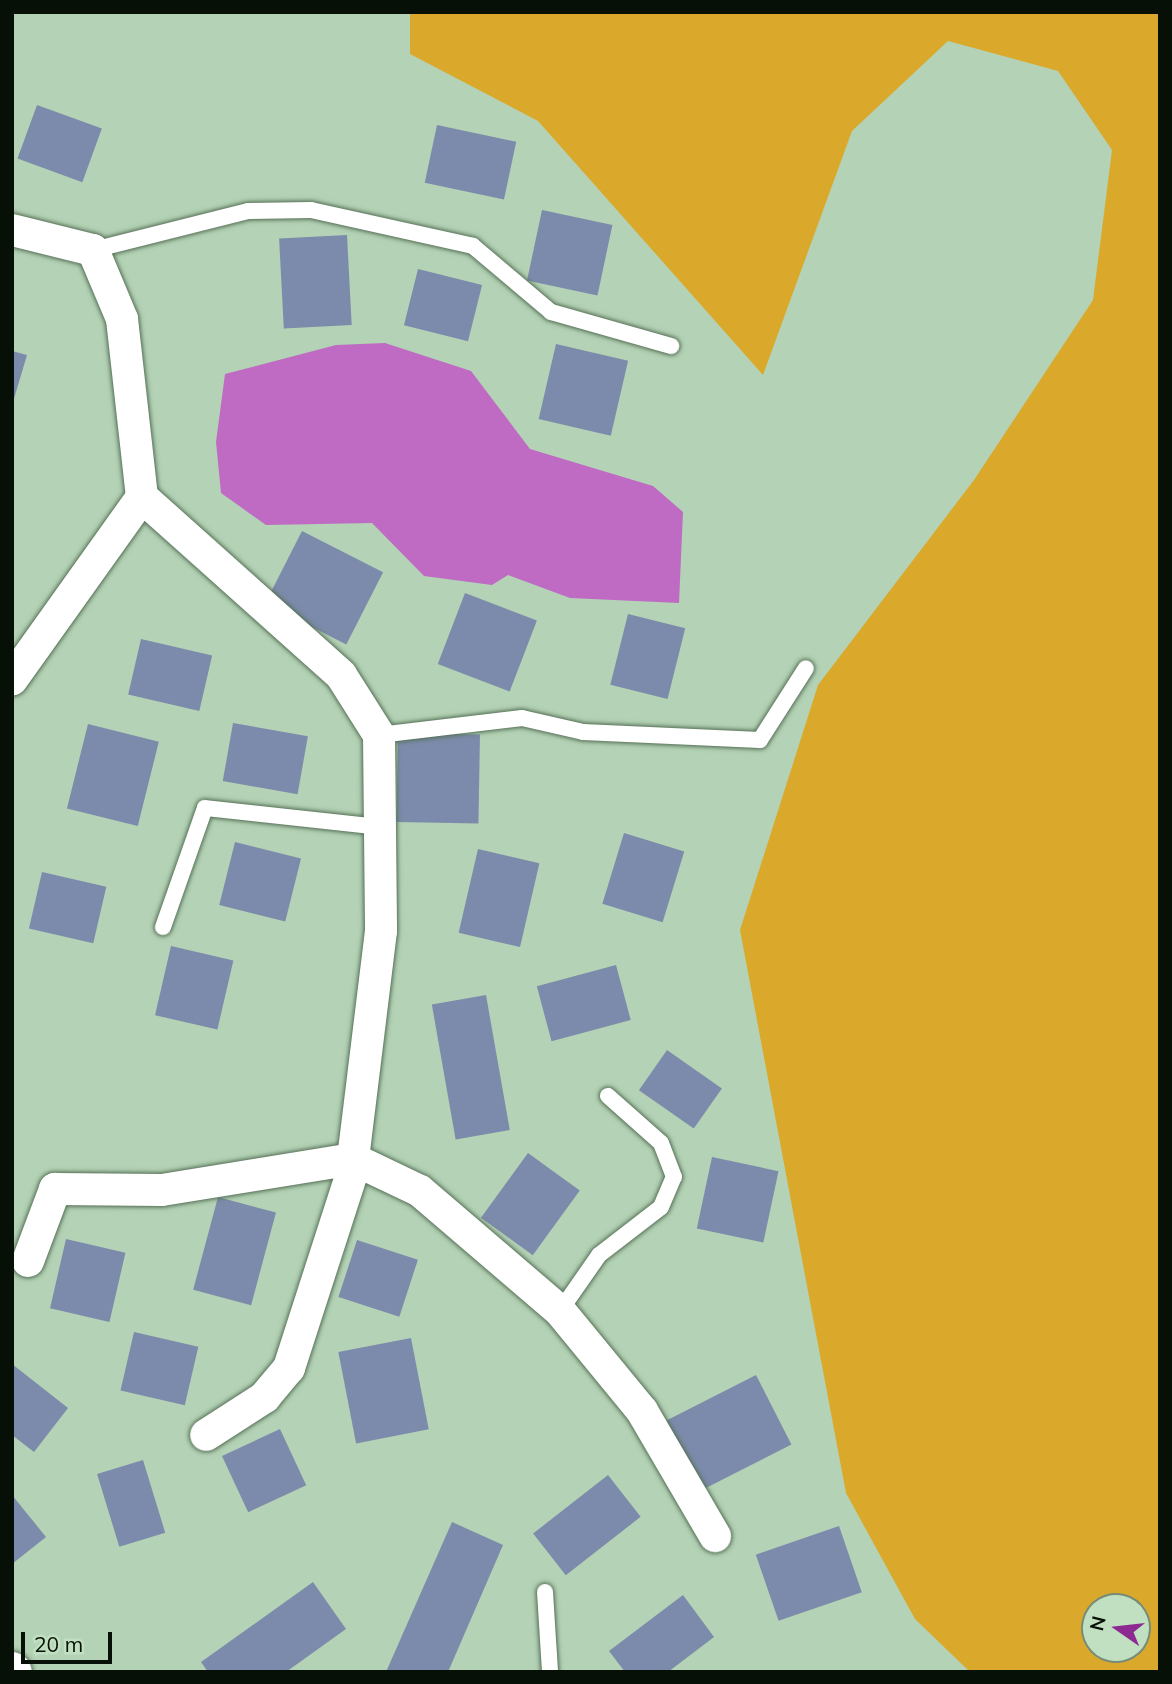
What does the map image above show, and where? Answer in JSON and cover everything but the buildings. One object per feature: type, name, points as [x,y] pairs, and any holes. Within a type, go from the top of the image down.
[{"type":"street","points":[[12,230],[93,250],[122,319],[142,497],[341,675],[379,735],[381,931],[353,1159],[289,1368],[265,1397],[206,1435]]},
{"type":"street","points":[[12,679],[142,497]]},
{"type":"street","points":[[28,1261],[55,1189],[162,1190],[353,1159],[419,1191],[560,1311],[642,1411],[715,1536]]},
{"type":"lane","points":[[93,250],[248,211],[311,210],[473,246],[551,312],[671,345]]},
{"type":"lane","points":[[379,735],[522,718],[583,732],[760,740],[806,668]]},
{"type":"lane","points":[[163,927],[205,808],[380,827]]},
{"type":"lane","points":[[560,1311],[599,1255],[660,1207],[674,1177],[661,1143],[608,1096]]},
{"type":"lane","points":[[545,1592],[550,1672]]},
{"type":"shaded area","points":[[410,12],[1160,12],[1160,1672],[970,1672],[915,1619],[846,1493],[740,930],[818,685],[974,480],[1093,300],[1112,150],[1058,71],[948,41],[852,131],[763,375],[538,121],[410,54]]},
{"type":"shaded area","points":[[385,343],[471,371],[530,449],[653,486],[683,512],[679,603],[570,598],[508,575],[492,585],[424,576],[372,523],[266,525],[221,493],[216,442],[225,374],[336,345]]}]
